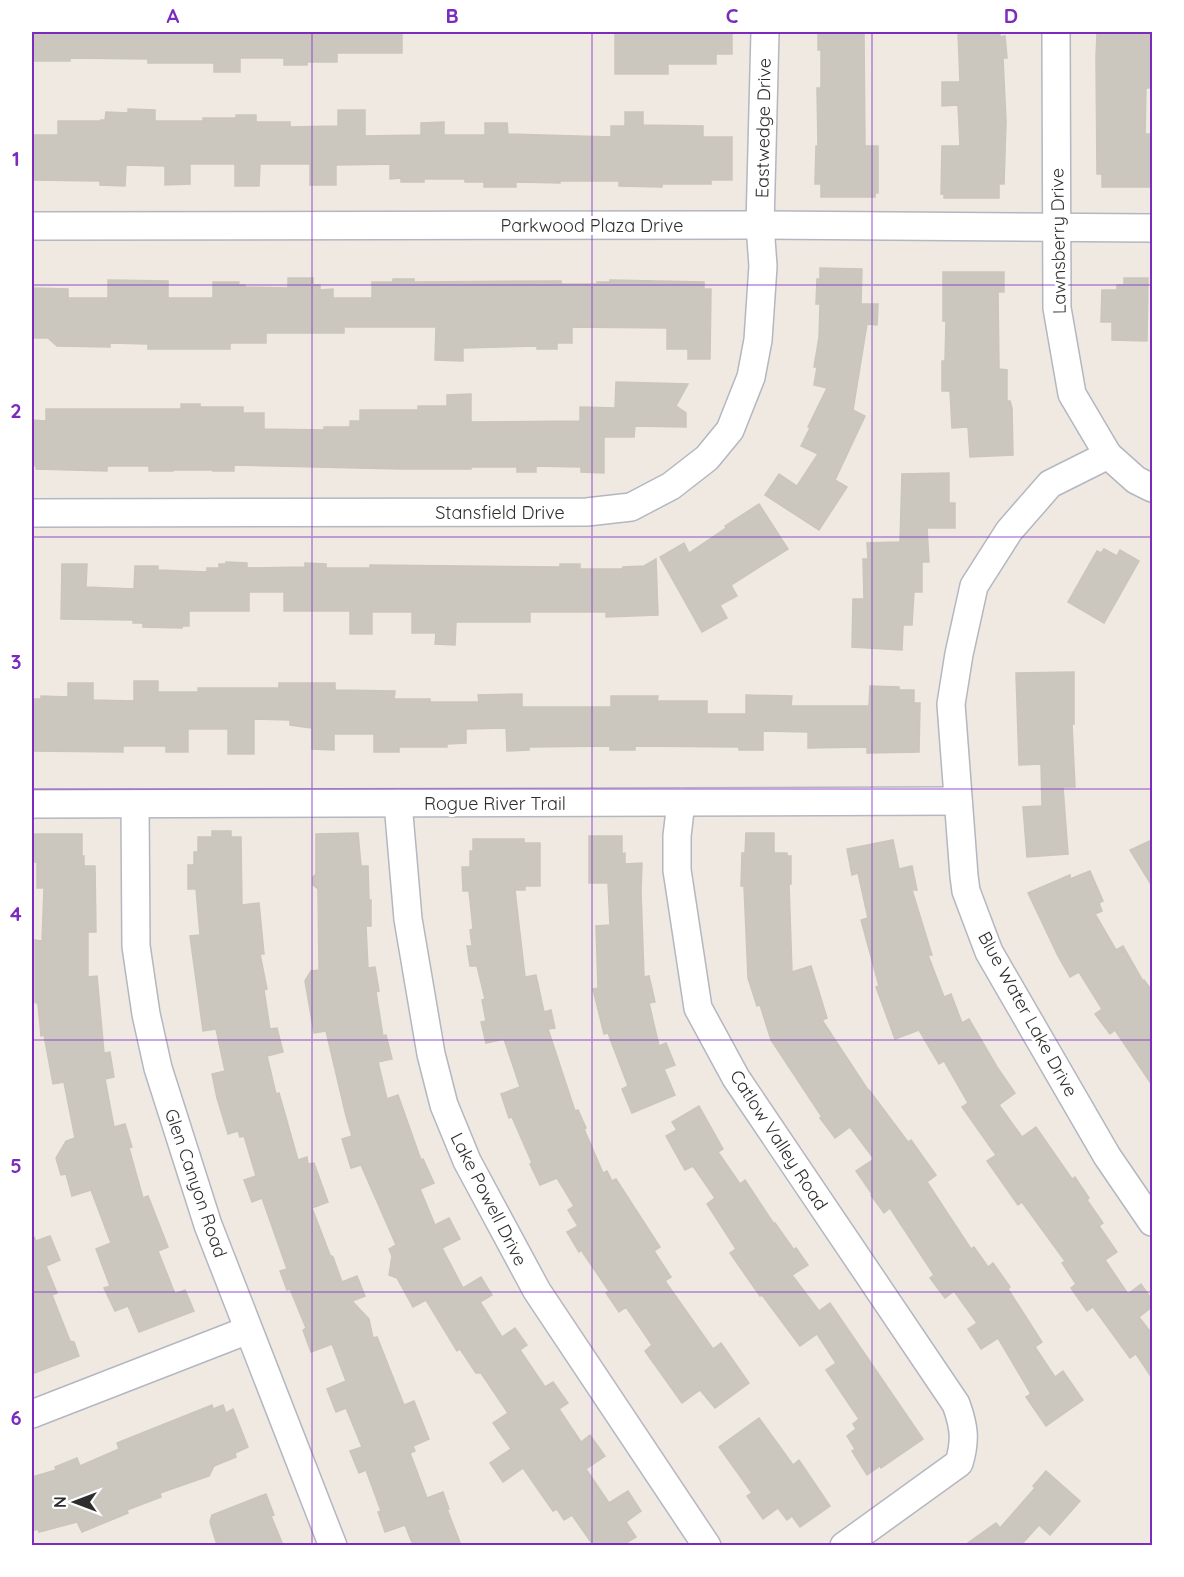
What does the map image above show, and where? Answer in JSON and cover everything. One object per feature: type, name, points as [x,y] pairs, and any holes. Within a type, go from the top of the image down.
[{"type":"street","name":"Eastwedge Drive","points":[[760,225],[765,32]]},
{"type":"street","name":"Lawnsberry Drive","points":[[1056,32],[1057,308],[1072,394],[1108,455],[1136,480],[1152,488]]},
{"type":"street","name":"Parkwood Plaza Drive","points":[[32,226],[760,225],[1152,228]]},
{"type":"street","name":"Stansfield Drive","points":[[32,513],[587,512],[632,507],[670,486],[707,458],[730,430],[751,377],[758,340],[763,266],[760,225]]},
{"type":"street","name":"Blue Water Lake Drive","points":[[1108,455],[1050,484],[1009,531],[974,586],[951,704],[966,891],[989,952],[1107,1156],[1152,1222]]},
{"type":"street","name":"Rogue River Trail","points":[[32,804],[958,801]]},
{"type":"street","name":"Catlow Valley Road","points":[[681,802],[677,836],[677,870],[698,1008],[736,1078],[956,1404],[963,1423],[964,1447],[959,1463],[844,1545]]},
{"type":"street","name":"Lake Powell Drive","points":[[398,803],[408,919],[431,1054],[444,1105],[467,1161],[537,1291],[707,1545]]},
{"type":"street","name":"Glen Canyon Road","points":[[135,804],[136,946],[146,1014],[158,1068],[208,1225],[333,1545]]},
{"type":"street","points":[[32,1414],[248,1330]]},
{"type":"building","points":[[32,32],[402,32],[402,53],[337,53],[337,62],[307,62],[307,65],[284,65],[284,58],[240,58],[240,72],[214,72],[214,63],[148,63],[148,59],[70,58],[70,61],[32,61]]},
{"type":"building","points":[[615,32],[732,32],[732,54],[716,54],[716,64],[668,64],[668,74],[615,74]]},
{"type":"building","points":[[818,32],[864,32],[865,146],[878,146],[878,193],[875,193],[875,197],[821,197],[821,184],[815,184],[816,146],[818,146],[817,88],[821,88],[821,50],[818,50]]},
{"type":"building","points":[[958,32],[1000,32],[1000,37],[1005,36],[1007,58],[1003,58],[1006,121],[1004,184],[999,184],[999,198],[944,198],[944,194],[941,194],[942,146],[960,146],[958,105],[942,106],[942,82],[960,82]]},
{"type":"building","points":[[1101,32],[1152,32],[1152,88],[1146,88],[1145,134],[1152,134],[1152,187],[1102,187],[1102,174],[1097,174],[1096,57],[1097,34]]},
{"type":"building","points":[[128,109],[155,110],[155,121],[203,121],[203,118],[236,118],[236,115],[256,115],[256,122],[290,122],[290,127],[338,126],[338,110],[365,110],[365,136],[421,135],[421,123],[444,122],[444,135],[485,135],[485,123],[507,123],[508,134],[611,137],[611,126],[625,126],[625,112],[643,112],[643,125],[703,126],[703,137],[732,137],[732,180],[711,180],[711,184],[662,184],[662,187],[619,186],[619,181],[560,181],[560,183],[516,182],[516,187],[484,187],[484,182],[465,182],[465,179],[424,179],[424,182],[401,182],[401,178],[390,179],[390,164],[336,165],[336,185],[310,185],[310,164],[260,164],[259,186],[235,186],[235,164],[190,164],[190,184],[165,185],[165,166],[126,165],[125,186],[100,185],[100,181],[32,180],[32,135],[58,135],[58,121],[101,121],[105,120],[106,112],[128,113]]},
{"type":"building","points":[[820,268],[862,269],[861,304],[878,304],[877,325],[867,324],[853,410],[865,416],[835,480],[847,487],[819,530],[765,495],[779,474],[797,486],[818,454],[801,446],[827,388],[814,385],[817,367],[814,367],[819,337],[820,304],[816,304]]},
{"type":"building","points":[[943,272],[1004,272],[1004,292],[998,292],[999,369],[1007,370],[1007,401],[1010,401],[1012,408],[1013,455],[970,457],[968,427],[952,428],[950,391],[942,391],[946,321],[943,321]]},
{"type":"building","points":[[288,278],[313,278],[313,285],[320,285],[320,290],[333,289],[333,298],[372,298],[372,282],[393,282],[393,279],[414,279],[414,282],[561,281],[561,284],[597,284],[597,282],[610,282],[610,280],[704,282],[704,289],[711,289],[710,359],[688,359],[688,349],[667,349],[667,328],[572,327],[572,343],[557,343],[557,349],[537,349],[537,346],[463,348],[463,361],[435,360],[436,327],[344,327],[344,333],[266,333],[266,343],[230,343],[230,349],[148,349],[148,344],[110,343],[110,347],[57,346],[48,338],[32,338],[32,288],[68,289],[68,298],[108,298],[108,280],[168,281],[168,298],[213,298],[213,282],[239,282],[238,285],[245,285],[245,287],[288,288]]},
{"type":"building","points":[[1124,278],[1148,278],[1147,341],[1112,340],[1112,322],[1101,322],[1102,290],[1117,290],[1117,285],[1124,285]]},
{"type":"building","points":[[616,382],[688,384],[676,406],[686,413],[686,427],[635,426],[634,437],[604,437],[604,473],[581,472],[581,467],[536,466],[536,472],[517,472],[517,467],[401,469],[234,465],[234,471],[149,471],[149,466],[107,466],[107,471],[36,469],[36,466],[32,465],[32,420],[46,421],[46,409],[181,409],[181,404],[200,404],[200,407],[243,407],[243,413],[264,413],[264,429],[324,430],[324,427],[350,427],[350,421],[360,421],[360,410],[418,410],[418,406],[447,406],[447,395],[471,394],[471,422],[580,421],[580,407],[615,408]]},
{"type":"building","points":[[949,473],[949,503],[955,503],[955,528],[927,528],[929,562],[922,562],[922,592],[914,592],[912,625],[903,625],[902,650],[852,647],[853,599],[864,599],[863,559],[868,559],[867,543],[900,542],[902,474]]},
{"type":"building","points":[[759,504],[788,549],[731,585],[737,596],[720,605],[727,618],[702,632],[660,557],[684,543],[689,553]]},
{"type":"building","points":[[1104,549],[1117,556],[1120,550],[1139,561],[1104,623],[1068,602],[1097,551],[1101,553]]},
{"type":"building","points":[[656,559],[658,615],[606,617],[606,612],[530,612],[530,622],[456,622],[455,645],[435,644],[436,633],[412,633],[412,612],[372,612],[372,634],[350,634],[350,611],[284,611],[284,592],[249,592],[249,611],[189,611],[189,626],[182,626],[182,628],[143,627],[143,623],[133,623],[133,620],[61,619],[62,564],[87,564],[86,587],[134,589],[135,566],[158,566],[158,570],[207,572],[207,568],[219,568],[219,564],[226,564],[226,562],[247,563],[247,568],[305,567],[305,563],[326,564],[326,568],[370,568],[370,565],[560,567],[560,564],[580,564],[580,569],[623,569],[623,567],[644,566]]},
{"type":"building","points":[[1074,672],[1074,724],[1072,724],[1075,787],[1063,787],[1068,854],[1027,857],[1023,807],[1042,806],[1041,764],[1019,765],[1016,673]]},
{"type":"building","points":[[134,681],[158,681],[158,692],[198,692],[198,688],[279,688],[279,683],[335,683],[335,690],[395,691],[394,699],[430,699],[430,702],[479,702],[478,695],[522,694],[522,707],[611,707],[611,696],[658,696],[657,701],[707,701],[707,714],[746,714],[746,695],[792,696],[791,706],[869,706],[870,686],[899,687],[899,690],[914,690],[914,703],[920,703],[919,752],[867,753],[867,747],[808,748],[808,732],[763,731],[763,750],[739,750],[739,747],[635,746],[635,750],[610,750],[610,746],[529,747],[529,750],[507,751],[506,728],[466,729],[466,743],[447,744],[447,747],[399,747],[399,752],[374,752],[374,734],[334,734],[334,750],[312,749],[312,728],[290,725],[290,720],[254,719],[254,754],[228,754],[228,729],[188,729],[188,752],[166,752],[166,746],[123,746],[123,752],[33,751],[32,699],[41,699],[41,696],[68,697],[68,683],[93,683],[93,700],[134,701]]},
{"type":"building","points":[[212,831],[231,831],[231,837],[241,837],[242,905],[259,903],[264,954],[260,954],[267,989],[264,990],[270,1029],[277,1028],[283,1052],[267,1056],[276,1094],[279,1093],[298,1160],[307,1157],[308,1164],[314,1163],[328,1202],[312,1208],[342,1282],[357,1276],[365,1296],[352,1301],[369,1319],[373,1338],[377,1337],[404,1405],[414,1401],[429,1439],[413,1446],[415,1451],[410,1453],[427,1498],[443,1492],[461,1545],[413,1545],[405,1525],[385,1532],[378,1512],[381,1511],[366,1470],[359,1473],[350,1451],[362,1447],[346,1408],[336,1412],[327,1389],[346,1381],[332,1344],[311,1352],[303,1330],[306,1328],[280,1271],[287,1269],[262,1198],[252,1202],[244,1180],[256,1176],[244,1136],[240,1137],[238,1131],[228,1134],[217,1098],[212,1074],[225,1071],[216,1029],[203,1031],[190,936],[200,935],[196,889],[188,889],[188,865],[194,865],[194,852],[198,852],[198,837],[212,837]]},
{"type":"building","points":[[358,833],[361,866],[368,866],[369,900],[371,900],[371,926],[366,926],[368,968],[375,967],[379,991],[376,992],[383,1036],[386,1035],[392,1059],[378,1062],[387,1099],[398,1095],[421,1160],[423,1159],[434,1183],[420,1189],[435,1225],[449,1218],[460,1239],[442,1248],[463,1288],[481,1277],[492,1295],[480,1302],[502,1337],[515,1328],[527,1345],[520,1350],[545,1387],[553,1382],[568,1403],[559,1409],[581,1442],[590,1435],[605,1456],[586,1469],[609,1503],[628,1491],[641,1511],[626,1522],[636,1537],[623,1545],[593,1545],[572,1515],[564,1520],[557,1509],[553,1511],[523,1468],[503,1482],[490,1463],[511,1449],[493,1423],[508,1413],[481,1373],[476,1373],[460,1349],[457,1351],[426,1300],[413,1307],[397,1278],[389,1275],[392,1256],[389,1249],[396,1245],[361,1165],[351,1168],[342,1139],[352,1136],[326,1031],[314,1033],[305,981],[311,971],[319,970],[318,889],[313,885],[313,877],[316,874],[316,834]]},
{"type":"building","points":[[746,833],[774,833],[774,853],[787,853],[787,856],[791,856],[791,884],[789,884],[792,972],[811,966],[827,1018],[822,1020],[868,1090],[908,1142],[911,1140],[936,1175],[927,1182],[971,1249],[974,1247],[988,1267],[993,1263],[1010,1287],[1008,1289],[1042,1342],[1035,1347],[1055,1377],[1063,1371],[1083,1400],[1046,1426],[1026,1397],[1031,1394],[998,1338],[981,1349],[968,1329],[977,1323],[954,1291],[945,1298],[930,1278],[934,1275],[890,1208],[884,1213],[871,1195],[856,1171],[874,1159],[850,1127],[835,1138],[771,1040],[760,1005],[757,1006],[748,978],[744,886],[741,886],[742,853],[745,853]]},
{"type":"building","points":[[32,834],[82,834],[84,866],[95,866],[96,932],[88,932],[88,977],[97,976],[104,1053],[110,1052],[114,1077],[105,1079],[114,1127],[125,1124],[143,1198],[148,1196],[168,1247],[158,1251],[175,1294],[185,1290],[194,1311],[139,1332],[128,1306],[115,1311],[104,1288],[110,1286],[96,1249],[111,1243],[91,1190],[72,1196],[66,1174],[61,1175],[56,1158],[66,1141],[75,1138],[64,1082],[53,1084],[44,1035],[41,1036],[38,1004],[35,1002],[35,940],[42,941],[44,888],[37,888],[37,862],[32,862]]},
{"type":"building","points":[[589,836],[622,836],[622,854],[625,853],[625,864],[642,863],[644,977],[649,976],[655,1002],[649,1003],[659,1046],[666,1043],[675,1065],[664,1069],[675,1095],[632,1113],[622,1089],[628,1086],[608,1033],[604,1034],[593,989],[598,988],[596,926],[610,925],[608,883],[589,883]]},
{"type":"building","points":[[473,839],[524,839],[524,843],[540,843],[540,886],[525,886],[525,890],[515,890],[525,977],[536,975],[544,1012],[551,1010],[555,1028],[548,1029],[575,1111],[578,1110],[603,1173],[607,1171],[612,1181],[616,1179],[660,1247],[654,1251],[671,1277],[665,1281],[713,1349],[721,1343],[749,1383],[715,1408],[700,1390],[682,1403],[645,1351],[652,1345],[626,1307],[619,1312],[606,1293],[609,1291],[581,1250],[579,1252],[567,1232],[578,1226],[568,1210],[574,1206],[557,1178],[540,1185],[512,1117],[509,1118],[501,1094],[520,1087],[504,1039],[486,1043],[481,1022],[486,1021],[482,1000],[485,999],[477,966],[470,966],[467,946],[472,946],[470,930],[473,929],[469,891],[463,891],[462,867],[470,867]]},
{"type":"building","points":[[893,840],[899,869],[912,866],[917,890],[912,890],[932,955],[928,955],[944,997],[951,994],[962,1023],[969,1019],[1015,1093],[999,1105],[1022,1137],[1036,1127],[1072,1179],[1075,1177],[1103,1223],[1099,1226],[1117,1252],[1105,1260],[1128,1294],[1141,1284],[1152,1300],[1152,1307],[1139,1317],[1152,1334],[1152,1378],[1136,1354],[1130,1358],[1093,1307],[1087,1311],[1071,1288],[1076,1284],[1062,1263],[1065,1261],[1022,1202],[1018,1205],[987,1161],[996,1155],[962,1107],[968,1103],[944,1061],[939,1064],[919,1030],[895,1039],[876,987],[879,986],[861,920],[868,918],[858,873],[852,875],[847,849]]},
{"type":"building","points":[[1152,840],[1152,886],[1130,850]]},
{"type":"building","points":[[1090,871],[1103,901],[1099,903],[1102,911],[1095,914],[1116,950],[1123,946],[1143,981],[1152,991],[1152,1085],[1115,1030],[1110,1034],[1095,1014],[1102,1009],[1079,972],[1070,977],[1028,893],[1070,875],[1070,879]]},
{"type":"building","points":[[699,1106],[723,1149],[718,1152],[740,1184],[745,1180],[774,1224],[808,1265],[792,1275],[819,1311],[830,1303],[923,1439],[867,1475],[852,1451],[855,1449],[847,1436],[856,1429],[853,1424],[859,1419],[826,1370],[836,1363],[817,1334],[800,1346],[762,1295],[760,1296],[730,1253],[736,1249],[707,1204],[715,1198],[693,1166],[685,1170],[666,1136],[677,1130],[672,1122]]},
{"type":"building","points":[[32,1233],[36,1241],[50,1236],[60,1260],[46,1266],[57,1293],[52,1295],[70,1341],[74,1342],[79,1356],[32,1374]]},
{"type":"building","points":[[212,1405],[213,1409],[223,1405],[226,1413],[233,1409],[248,1447],[235,1453],[236,1457],[214,1466],[209,1476],[160,1493],[161,1497],[127,1510],[128,1513],[82,1532],[77,1522],[39,1532],[38,1529],[32,1531],[32,1477],[56,1470],[55,1467],[77,1458],[80,1466],[119,1449],[117,1443]]},
{"type":"building","points":[[759,1418],[793,1465],[799,1460],[830,1506],[800,1527],[792,1516],[787,1520],[778,1508],[763,1519],[747,1496],[752,1493],[719,1447]]},
{"type":"building","points":[[1046,1471],[1080,1501],[1050,1535],[1039,1525],[1021,1545],[965,1545],[996,1523],[1000,1528],[1035,1488],[1033,1486]]},
{"type":"building","points":[[266,1494],[274,1515],[271,1516],[283,1545],[217,1545],[210,1522],[212,1515]]}]
